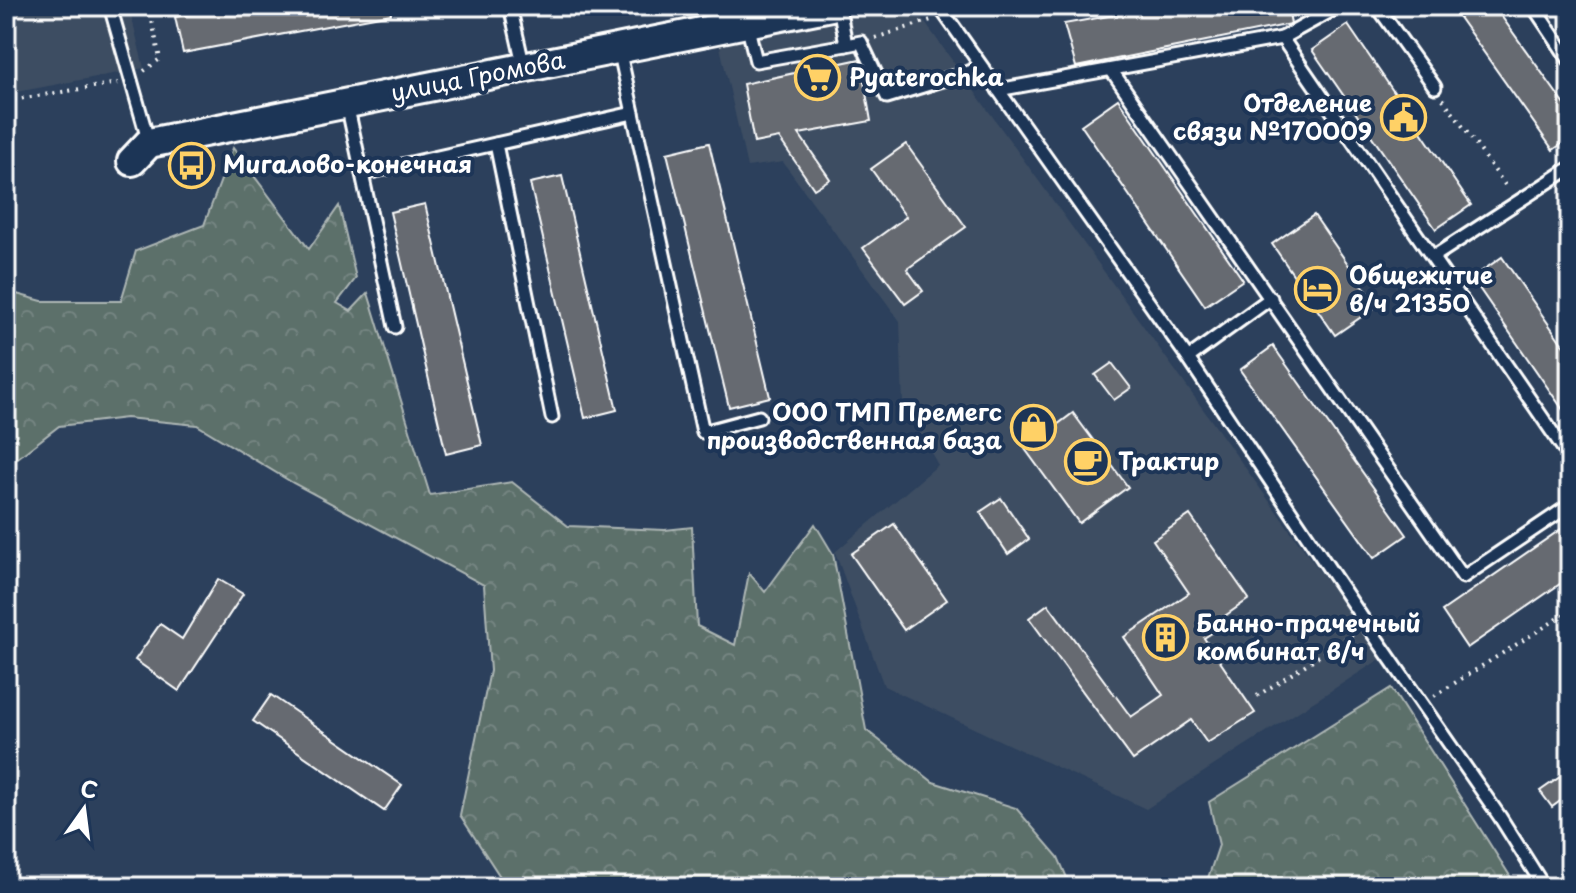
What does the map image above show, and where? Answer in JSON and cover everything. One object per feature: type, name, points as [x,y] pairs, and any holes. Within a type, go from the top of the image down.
[{"type":"street","name":"улица Громова","points":[[140,152],[346,103],[831,6]]},
{"type":"lane","points":[[110,6],[131,80],[140,152]]},
{"type":"lane","points":[[510,6],[524,68]]},
{"type":"lane","points":[[839,6],[846,45]]},
{"type":"lane","points":[[939,6],[1188,358],[1500,817],[1544,887]]},
{"type":"lane","points":[[998,90],[1282,38],[1340,6]]},
{"type":"lane","points":[[1377,6],[1435,87]]},
{"type":"lane","points":[[1533,6],[1570,61]]},
{"type":"lane","points":[[747,23],[756,61],[861,42],[887,97],[982,68]]},
{"type":"lane","points":[[1282,38],[1570,458]]},
{"type":"lane","points":[[619,49],[703,432],[759,417]]},
{"type":"lane","points":[[1112,71],[1463,577],[1570,505]]},
{"type":"lane","points":[[346,103],[395,327]]},
{"type":"lane","points":[[362,174],[633,113]]},
{"type":"lane","points":[[496,144],[552,417]]},
{"type":"lane","points":[[1433,257],[1570,168]]},
{"type":"lane","points":[[1188,358],[1271,298]]},
{"type":"path","points":[[6,101],[131,80],[160,59],[149,6]]},
{"type":"path","points":[[1435,87],[1516,201]]},
{"type":"path","points":[[1421,704],[1570,611]]},
{"type":"path","points":[[1257,696],[1367,625]]},
{"type":"shaded area","points":[[6,6],[129,6],[144,68],[6,94]]},
{"type":"shaded area","points":[[913,6],[1382,658],[1146,809],[884,686],[835,552],[938,465],[903,403],[900,321],[783,162],[747,167],[719,42]]},
{"type":"green space","points":[[233,148],[309,249],[339,206],[356,278],[337,303],[351,311],[368,293],[430,495],[512,482],[568,526],[665,530],[692,527],[697,626],[735,645],[749,573],[765,592],[815,524],[833,554],[866,730],[933,782],[1016,808],[1058,857],[1071,887],[629,887],[501,878],[460,815],[490,671],[484,585],[293,483],[197,425],[126,418],[59,426],[6,467],[6,291],[42,301],[121,301],[136,251],[204,225]]},
{"type":"green space","points":[[1391,688],[1517,887],[1205,887],[1219,845],[1209,802]]},
{"type":"building","points":[[232,6],[390,6],[391,14],[183,53],[175,17]]},
{"type":"building","points":[[1164,6],[1288,6],[1291,24],[1076,67],[1064,24]]},
{"type":"building","points":[[1451,6],[1494,6],[1570,112],[1570,138],[1553,150]]},
{"type":"building","points":[[1348,25],[1471,205],[1436,229],[1312,50]]},
{"type":"building","points":[[860,59],[871,121],[799,134],[830,179],[814,189],[779,138],[754,143],[743,84]]},
{"type":"building","points":[[1118,99],[1243,280],[1205,306],[1081,125]]},
{"type":"building","points":[[709,143],[770,397],[729,407],[667,153]]},
{"type":"building","points":[[906,144],[966,227],[907,269],[923,291],[905,304],[863,248],[906,217],[871,169]]},
{"type":"building","points":[[562,176],[617,410],[585,418],[530,183]]},
{"type":"building","points":[[425,204],[482,445],[446,454],[390,212]]},
{"type":"building","points":[[1314,215],[1377,306],[1335,335],[1272,244]]},
{"type":"building","points":[[1502,257],[1570,355],[1570,420],[1472,278]]},
{"type":"building","points":[[1273,346],[1407,535],[1374,558],[1240,370]]},
{"type":"building","points":[[1112,363],[1131,388],[1114,400],[1095,375]]},
{"type":"building","points":[[1073,413],[1128,487],[1079,523],[1025,449]]},
{"type":"building","points":[[1001,498],[1029,539],[1008,554],[980,512]]},
{"type":"building","name":"Банно-прачечный комбинат в/ч","points":[[1190,515],[1249,599],[1222,618],[1226,624],[1204,638],[1255,713],[1207,743],[1191,720],[1133,760],[1029,618],[1048,604],[1131,717],[1163,695],[1124,637],[1189,593],[1153,540]]},
{"type":"building","points":[[1570,523],[1570,577],[1467,648],[1442,611]]},
{"type":"building","points":[[894,524],[947,600],[904,630],[851,554]]},
{"type":"building","points":[[218,579],[243,594],[179,691],[135,660],[160,624],[182,639]]},
{"type":"building","points":[[271,695],[402,785],[384,811],[253,721]]},
{"type":"building","points":[[1570,770],[1570,794],[1552,807],[1540,791]]},
{"type":"place","name":"Pyaterochka","points":[[818,78]]},
{"type":"place","name":"Отделение связи №170009","points":[[1403,118]]},
{"type":"place","name":"Мигалово-конечная","points":[[192,165]]},
{"type":"place","name":"Общежитие в/ч 21350","points":[[1318,290]]},
{"type":"place","name":"ООО ТМП Премегс производственная база","points":[[1033,427]]},
{"type":"place","name":"Трактир","points":[[1087,462]]},
{"type":"place","name":"Банно-прачечный комбинат в/ч","points":[[1165,638]]}]
